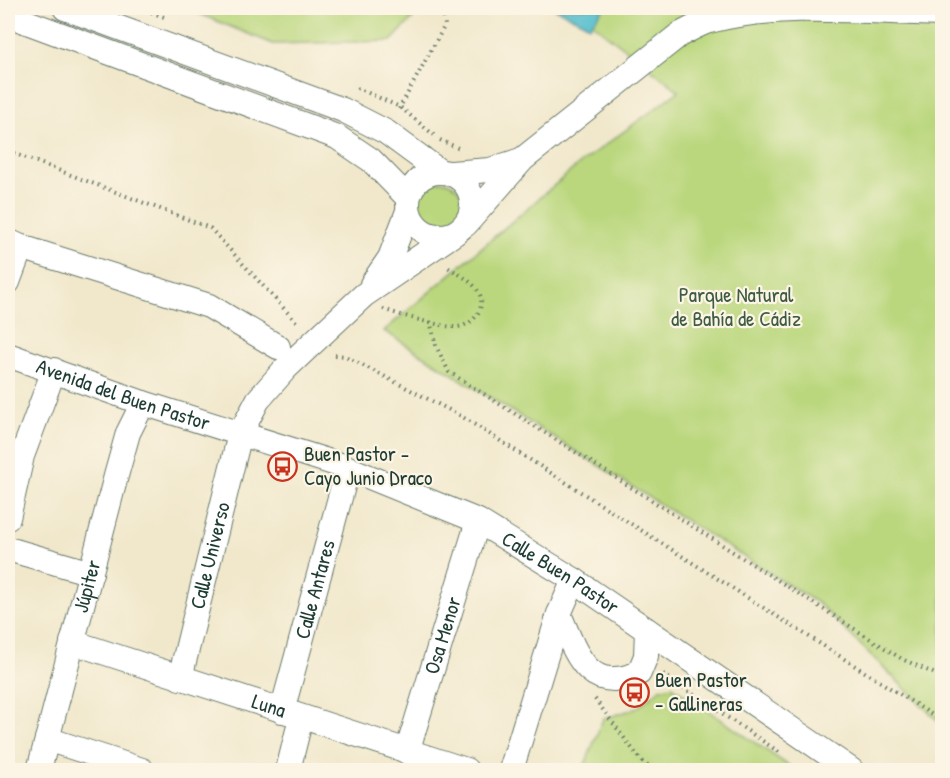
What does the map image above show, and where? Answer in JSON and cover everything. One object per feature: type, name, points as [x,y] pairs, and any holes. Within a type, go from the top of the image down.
[{"type":"street","points":[[8,15],[338,137],[370,160],[408,204],[412,220],[426,233],[436,236],[460,228],[473,205],[467,185],[460,178],[445,172],[386,132],[342,110],[65,8]]},
{"type":"street","points":[[364,295],[460,228],[524,159],[679,35],[734,12],[805,10],[942,14]]},
{"type":"street","points":[[364,295],[390,258],[412,188],[419,179],[428,173],[490,170],[524,159]]},
{"type":"street","points":[[8,282],[14,244],[209,306],[278,347]]},
{"type":"street","name":"Calle Universo","points":[[180,678],[240,434],[258,400],[286,368],[364,295]]},
{"type":"street","name":"Avenida del Buen Pastor","points":[[8,355],[143,403],[240,434]]},
{"type":"street","points":[[8,518],[22,456],[54,370]]},
{"type":"street","name":"Júpiter","points":[[39,771],[128,433],[143,403]]},
{"type":"street","name":"Calle Buen Pastor","points":[[240,434],[348,468],[478,521],[574,580],[851,771]]},
{"type":"street","name":"Calle Antares","points":[[288,771],[291,715],[348,468]]},
{"type":"street","name":"Osa Menor","points":[[407,752],[478,521]]},
{"type":"street","points":[[8,549],[91,573]]},
{"type":"street","points":[[511,771],[559,614],[574,580]]},
{"type":"street","points":[[559,614],[575,652],[586,668],[601,678],[614,680],[639,673],[646,656],[646,630]]},
{"type":"street","name":"Luna","points":[[72,642],[466,771]]},
{"type":"street","points":[[47,739],[142,771]]},
{"type":"path","points":[[442,8],[445,25],[400,107],[440,141],[463,150]]},
{"type":"path","points":[[399,142],[415,119]]},
{"type":"path","points":[[8,151],[210,228],[299,326]]},
{"type":"path","points":[[364,295],[384,310],[450,327],[466,324],[478,313],[481,299],[479,293],[472,283],[424,254]]},
{"type":"path","points":[[278,347],[308,318]]},
{"type":"path","points":[[430,321],[436,346],[449,372],[902,659],[942,677]]},
{"type":"path","points":[[304,351],[345,356],[461,416],[942,721]]},
{"type":"path","points":[[594,698],[651,771]]},
{"type":"green space","points":[[185,8],[423,8],[391,41],[273,44]]},
{"type":"green space","name":"Parque Natural de Bahía de Cádiz","points":[[573,8],[942,8],[942,725],[819,604],[384,331],[578,165],[679,91]]},
{"type":"green space","points":[[440,181],[456,188],[463,204],[456,220],[440,227],[424,220],[417,204],[424,188]]},
{"type":"green space","points":[[672,686],[795,770],[583,770],[603,719],[637,708],[660,689]]},
{"type":"water","points":[[554,8],[604,8],[590,26]]},
{"type":"place","name":"Buen Pastor - Cayo Junio Draco","points":[[283,466]]},
{"type":"place","name":"Buen Pastor - Gallineras","points":[[634,692]]}]
